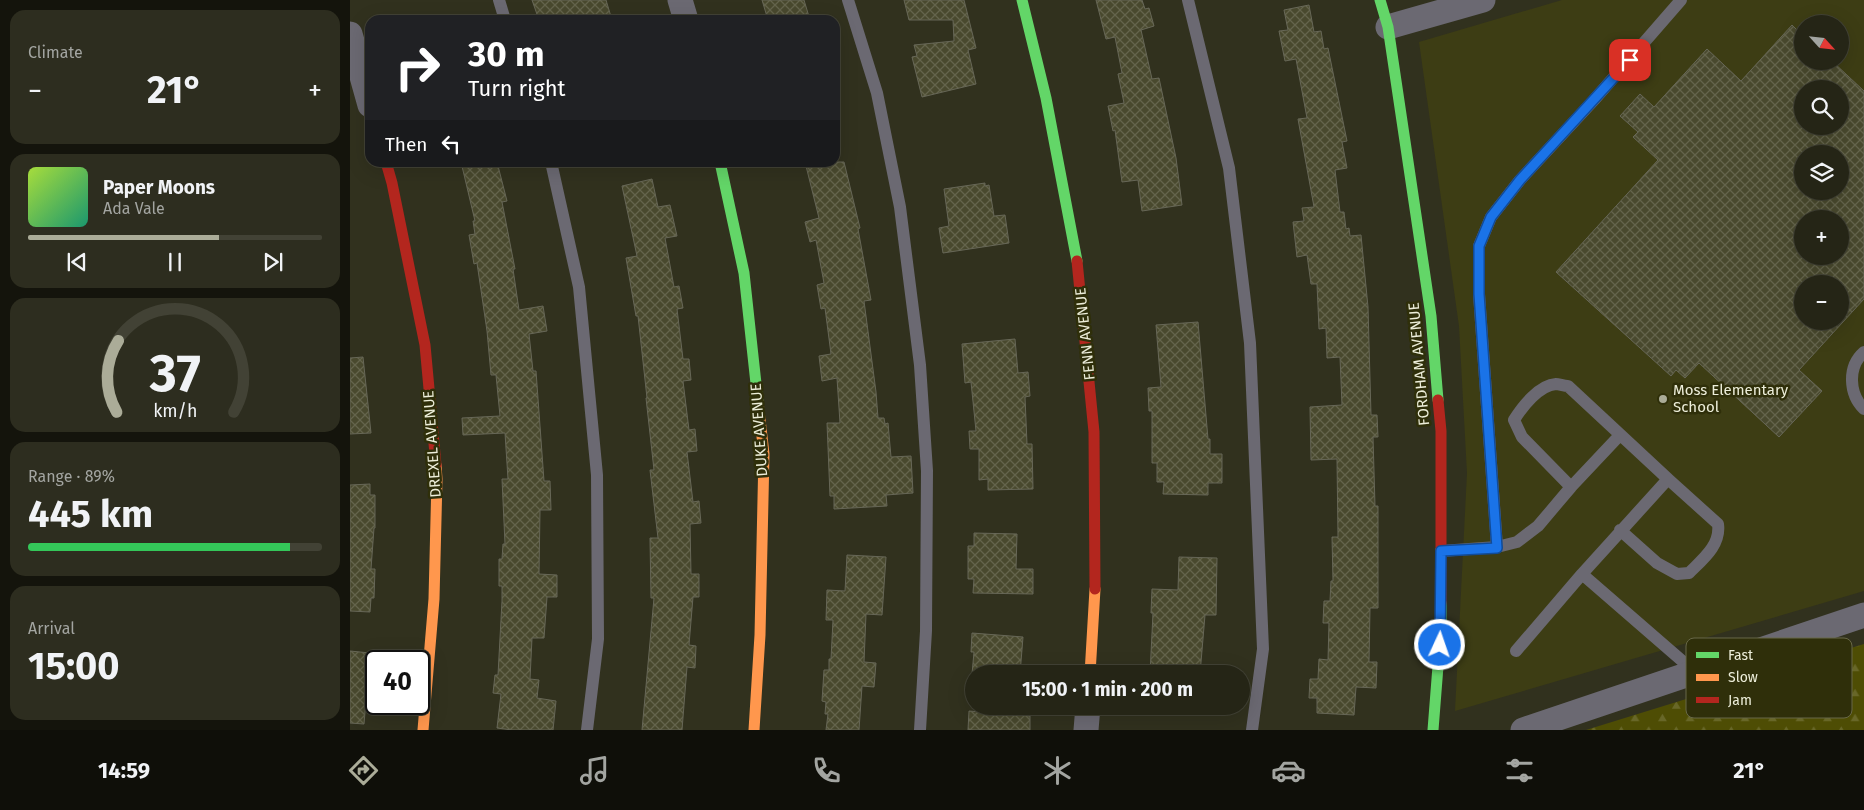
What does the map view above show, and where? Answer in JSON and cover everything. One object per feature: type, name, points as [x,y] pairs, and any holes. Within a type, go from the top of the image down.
[{"type":"street","points":[[680,0],[684,15]]},
{"type":"street","name":"FENN AVENUE","points":[[1022,0],[1046,98],[1076,249],[1094,432],[1095,593],[1091,665]]},
{"type":"street","name":"FORDHAM AVENUE","points":[[1380,0],[1388,27],[1431,316],[1440,431],[1441,628],[1433,730]]},
{"type":"street","points":[[1388,27],[1483,0]]},
{"type":"street","points":[[350,34],[365,87]]},
{"type":"street","name":"DREXEL AVENUE","points":[[387,167],[424,346],[437,479],[434,599],[423,730]]},
{"type":"street","name":"DUKE AVENUE","points":[[721,167],[744,272],[764,454],[760,635],[754,730]]},
{"type":"street","points":[[1795,638],[1864,615]]},
{"type":"street","points":[[1522,730],[1686,675]]},
{"type":"street","points":[[1086,730],[1087,715]]},
{"type":"lane","points":[[499,0],[504,15]]},
{"type":"lane","points":[[848,0],[877,93],[900,207],[920,365],[927,480],[926,631],[920,730]]},
{"type":"lane","points":[[1188,0],[1229,168],[1250,343],[1263,649],[1252,730]]},
{"type":"lane","points":[[1497,548],[1479,294],[1479,246],[1491,217],[1520,180],[1594,100],[1681,0]]},
{"type":"lane","points":[[551,167],[579,288],[597,475],[598,639],[587,730]]},
{"type":"lane","points":[[1864,352],[1855,366],[1852,379],[1853,392],[1864,409]]},
{"type":"lane","points":[[1571,487],[1522,437],[1514,420],[1524,406],[1538,392],[1555,384],[1568,386],[1718,524],[1719,533],[1712,550],[1689,573],[1677,574],[1658,563],[1620,530]]},
{"type":"lane","points":[[1441,551],[1497,548],[1517,542],[1538,526],[1571,487],[1620,435]]},
{"type":"lane","points":[[1516,652],[1620,530],[1668,479]]},
{"type":"lane","points":[[1582,574],[1686,665]]},
{"type":"shaded area","name":"Moss Elementary School","points":[[1562,0],[1864,0],[1864,591],[1704,638],[1686,638],[1686,643],[1455,711],[1467,473],[1459,326],[1419,42]]},
{"type":"green space","points":[[1864,644],[1864,730],[1586,730],[1686,699],[1686,718],[1852,718],[1852,648]]},
{"type":"building","points":[[532,0],[606,0],[610,15],[537,15]]},
{"type":"building","points":[[762,0],[804,0],[808,15],[766,15]]},
{"type":"building","points":[[904,0],[964,0],[976,48],[968,50],[976,84],[922,97],[912,57],[917,56],[914,45],[954,41],[953,20],[909,20]]},
{"type":"building","points":[[1096,0],[1142,0],[1145,9],[1149,8],[1154,26],[1141,30],[1152,79],[1159,78],[1176,158],[1182,205],[1142,211],[1138,180],[1122,182],[1115,130],[1113,131],[1108,106],[1124,103],[1118,74],[1122,73],[1115,37],[1106,39]]},
{"type":"building","points":[[1309,5],[1314,32],[1321,31],[1324,49],[1328,48],[1347,141],[1342,142],[1347,168],[1335,170],[1340,212],[1344,212],[1346,229],[1349,228],[1350,236],[1361,235],[1368,307],[1371,415],[1377,415],[1378,437],[1373,437],[1375,506],[1378,506],[1378,608],[1370,608],[1369,662],[1377,662],[1376,688],[1356,687],[1354,715],[1317,713],[1317,698],[1309,698],[1310,679],[1318,679],[1319,659],[1328,660],[1329,623],[1323,623],[1324,601],[1330,601],[1331,581],[1333,581],[1332,537],[1338,537],[1337,459],[1311,460],[1310,407],[1342,405],[1340,357],[1327,358],[1326,328],[1319,329],[1317,284],[1311,284],[1307,255],[1297,257],[1293,222],[1304,221],[1302,208],[1314,207],[1298,119],[1307,118],[1296,59],[1285,61],[1279,31],[1288,30],[1284,10]]},
{"type":"building","points":[[1792,25],[1794,27],[1794,70],[1842,70],[1864,91],[1864,299],[1849,315],[1849,275],[1794,275],[1794,330],[1836,330],[1799,370],[1822,391],[1779,437],[1699,363],[1685,378],[1676,370],[1671,376],[1556,272],[1658,160],[1633,137],[1638,132],[1620,116],[1640,94],[1654,107],[1707,49],[1741,81]]},
{"type":"building","points":[[840,162],[844,162],[860,228],[858,229],[871,300],[864,301],[878,418],[884,418],[885,424],[888,423],[891,457],[911,456],[913,493],[886,495],[887,506],[834,509],[834,496],[830,496],[827,423],[840,423],[837,378],[822,381],[819,356],[831,354],[825,308],[821,309],[817,285],[824,283],[816,240],[810,242],[805,222],[819,218],[806,167],[840,167]]},
{"type":"building","points":[[462,167],[498,167],[507,201],[502,202],[515,269],[513,269],[519,310],[543,306],[547,331],[529,334],[533,371],[536,371],[544,481],[550,481],[551,510],[540,510],[539,574],[557,575],[557,597],[547,597],[544,638],[532,638],[530,679],[539,680],[537,698],[556,701],[553,730],[497,728],[501,694],[493,693],[495,675],[498,675],[502,601],[502,586],[499,586],[499,559],[502,559],[503,544],[505,544],[502,479],[508,479],[505,433],[463,435],[462,418],[500,416],[496,375],[491,375],[477,263],[474,264],[469,235],[475,234],[473,221],[475,221]]},
{"type":"building","points":[[652,179],[658,207],[670,205],[677,236],[665,238],[674,287],[679,286],[683,308],[677,309],[683,359],[689,359],[691,380],[683,381],[689,430],[695,429],[697,451],[687,452],[693,502],[699,501],[701,523],[690,524],[691,574],[699,574],[699,597],[693,597],[689,645],[696,646],[695,668],[687,667],[682,730],[642,730],[654,598],[651,598],[650,538],[658,538],[650,470],[654,470],[638,316],[636,316],[626,258],[637,256],[622,186]]},
{"type":"building","points":[[985,183],[985,186],[989,185],[994,216],[1005,215],[1009,243],[943,253],[939,228],[949,226],[944,189]]},
{"type":"building","points":[[1198,322],[1210,454],[1222,454],[1222,483],[1208,483],[1208,495],[1163,494],[1164,482],[1157,482],[1157,463],[1152,463],[1152,411],[1149,411],[1148,388],[1161,387],[1156,325]]},
{"type":"building","points":[[1015,339],[1018,373],[1028,372],[1030,396],[1025,397],[1027,444],[1032,444],[1033,489],[988,490],[988,479],[979,480],[979,449],[970,449],[969,431],[976,431],[971,382],[965,383],[962,344]]},
{"type":"building","points":[[363,357],[371,433],[350,434],[350,358]]},
{"type":"building","points":[[370,484],[370,495],[375,495],[375,528],[371,569],[375,569],[374,598],[371,598],[370,612],[350,611],[350,485]]},
{"type":"building","points":[[974,533],[1017,534],[1016,569],[1033,569],[1033,594],[973,593],[974,579],[968,579],[968,546],[974,546]]},
{"type":"building","points":[[847,555],[886,557],[882,615],[866,614],[864,662],[876,663],[874,687],[862,686],[859,730],[826,730],[828,714],[825,714],[826,702],[822,701],[824,670],[829,670],[829,659],[831,659],[833,620],[826,620],[827,590],[845,591]]},
{"type":"building","points":[[1179,557],[1217,558],[1216,615],[1205,615],[1201,665],[1150,665],[1152,589],[1178,590]]},
{"type":"building","points":[[972,633],[1023,637],[1021,665],[973,665],[974,652],[971,652]]},
{"type":"building","points":[[350,651],[365,652],[364,724],[350,723]]},
{"type":"building","points":[[969,715],[1030,716],[1030,730],[968,730]]},
{"type":"traffic: fast","points":[[1022,0],[1046,98],[1077,261]]},
{"type":"traffic: fast","points":[[1380,0],[1388,27],[1431,316],[1438,400]]},
{"type":"traffic: fast","points":[[721,167],[744,273],[758,402]]},
{"type":"traffic: fast","points":[[1433,730],[1441,628],[1441,603]]},
{"type":"traffic: slow","points":[[754,730],[760,635],[764,454],[758,402]]},
{"type":"traffic: slow","points":[[423,730],[434,599],[436,465]]},
{"type":"traffic: slow","points":[[1091,665],[1095,589]]},
{"type":"traffic: jam","points":[[387,167],[425,345],[436,465]]},
{"type":"traffic: jam","points":[[1077,261],[1094,432],[1095,589]]},
{"type":"traffic: jam","points":[[1438,400],[1441,431],[1441,603]]},
{"type":"place","name":"Moss Elementary School","points":[[1663,399]]},
{"type":"route","points":[[1440,645],[1441,551],[1497,548],[1479,294],[1479,246],[1491,217],[1520,180],[1630,60]]}]
